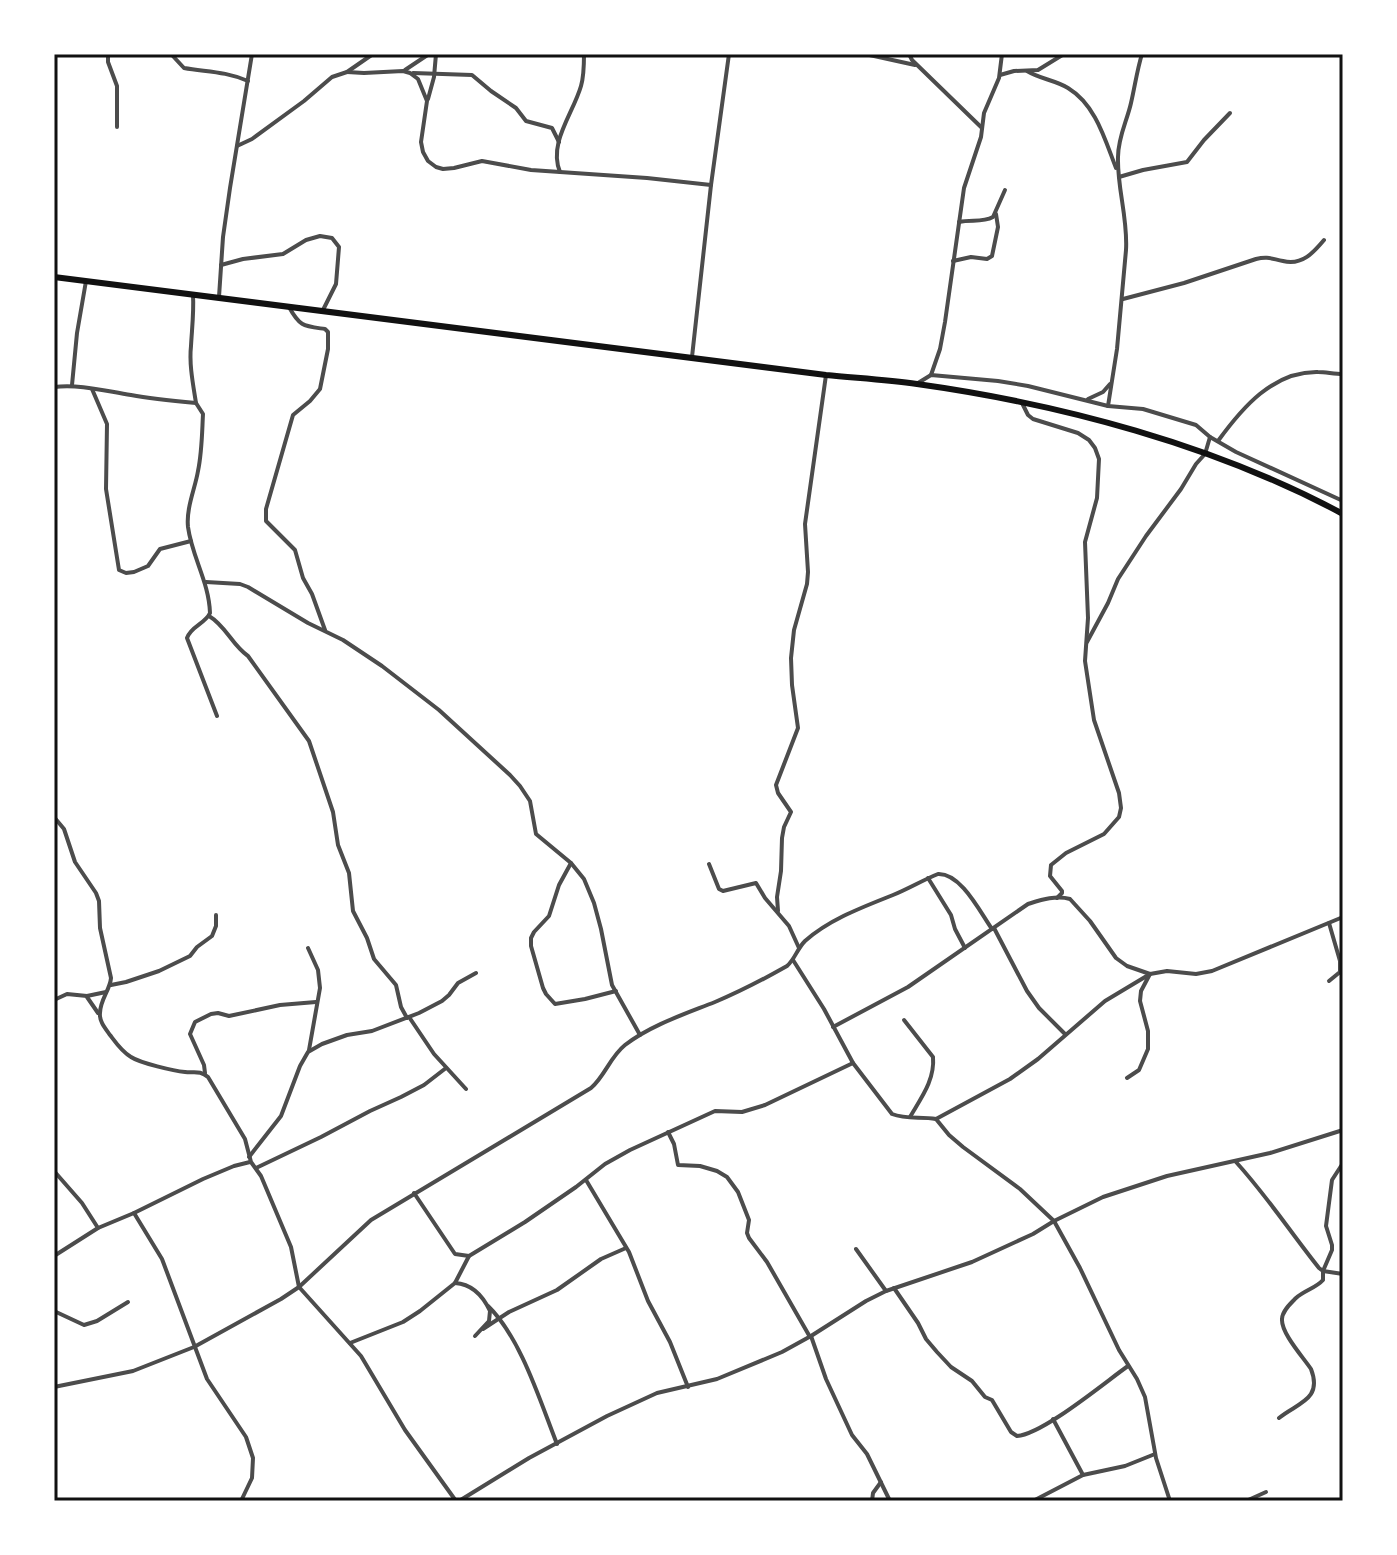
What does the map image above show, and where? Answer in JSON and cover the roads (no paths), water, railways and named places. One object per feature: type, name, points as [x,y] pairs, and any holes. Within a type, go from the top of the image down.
[{"type":"main road","points":[[54,277],[916,384],[1022,403],[1107,422],[1205,454],[1269,478],[1343,514]]},
{"type":"street","points":[[108,54],[117,86],[117,127]]},
{"type":"street","points":[[171,54],[184,68],[230,74],[248,81]]},
{"type":"street","points":[[219,298],[230,188],[252,54]]},
{"type":"street","points":[[237,146],[252,139],[332,77],[347,72],[373,54]]},
{"type":"street","points":[[403,71],[429,54]]},
{"type":"street","points":[[436,54],[421,142],[428,161],[436,167],[454,168],[482,161],[531,170],[711,185]]},
{"type":"street","points":[[560,172],[556,155],[581,86],[584,54]]},
{"type":"street","points":[[692,357],[729,54]]},
{"type":"street","points":[[865,54],[917,65]]},
{"type":"street","points":[[909,54],[982,128]]},
{"type":"street","points":[[931,375],[940,349],[964,188],[981,137],[984,113],[1000,75],[1002,54]]},
{"type":"street","points":[[1000,75],[1044,67],[1064,54]]},
{"type":"street","points":[[1108,406],[1117,349],[1127,234],[1119,176],[1119,142],[1142,54]]},
{"type":"street","points":[[1027,71],[1063,85],[1079,96],[1094,116],[1119,176]]},
{"type":"street","points":[[347,72],[472,75],[516,108],[526,121],[552,128],[559,142]]},
{"type":"street","points":[[410,73],[418,79],[427,101]]},
{"type":"street","points":[[1119,176],[1187,162],[1230,113]]},
{"type":"street","points":[[953,261],[992,256],[998,227],[996,214],[1005,190]]},
{"type":"street","points":[[959,222],[983,221],[996,214]]},
{"type":"street","points":[[221,265],[283,254],[313,237],[325,235],[332,238],[339,247],[336,284],[322,312]]},
{"type":"street","points":[[1122,300],[1256,259],[1268,257],[1289,263],[1303,260],[1324,240]]},
{"type":"street","points":[[72,385],[86,281]]},
{"type":"street","points":[[193,295],[191,368],[196,403],[203,414],[200,460],[188,517],[191,541],[206,582],[209,616]]},
{"type":"street","points":[[289,307],[301,324],[328,332],[328,349],[320,389],[293,415],[266,509],[266,521],[298,555],[303,578],[325,630]]},
{"type":"street","points":[[1218,441],[1242,409],[1273,385],[1305,373],[1343,374]]},
{"type":"street","points":[[778,911],[782,838],[791,812],[776,785],[798,728],[791,658],[794,630],[807,584],[805,524],[826,375]]},
{"type":"street","points":[[916,384],[931,375],[1008,383],[1108,406],[1143,409],[1196,425],[1236,452],[1343,501]]},
{"type":"street","points":[[1086,400],[1103,392],[1111,382]]},
{"type":"street","points":[[54,387],[72,385],[196,403]]},
{"type":"street","points":[[92,388],[109,433],[106,489],[119,570],[134,572],[148,566],[160,549],[191,541]]},
{"type":"street","points":[[1022,403],[1033,419],[1078,433],[1089,440],[1099,459],[1098,488],[1085,548],[1088,602],[1085,661],[1096,730],[1119,793],[1121,808],[1119,817],[1104,834],[1066,853],[1051,865],[1050,876],[1062,891],[1057,898]]},
{"type":"street","points":[[1086,644],[1118,579],[1205,454],[1210,437]]},
{"type":"street","points":[[206,582],[248,587],[382,666],[421,695],[510,775],[530,801],[536,834],[571,863],[584,879],[594,903],[612,985],[640,1035]]},
{"type":"street","points":[[209,616],[189,632],[187,638],[217,716]]},
{"type":"street","points":[[209,616],[251,659],[309,741],[333,812],[338,845],[349,873],[353,911],[374,959],[396,985],[401,1007],[408,1017],[446,1068],[466,1089]]},
{"type":"street","points":[[54,817],[64,829],[75,862],[99,901],[100,928],[111,985],[99,1015]]},
{"type":"street","points":[[571,863],[559,885],[549,916],[531,938],[543,988],[555,1004],[616,991]]},
{"type":"street","points":[[709,864],[719,889],[725,891],[756,883],[795,936],[799,948]]},
{"type":"street","points":[[54,1387],[133,1371],[194,1347],[299,1287],[371,1220],[598,1083],[622,1047],[640,1035],[772,974],[793,960],[799,948],[823,928],[857,908],[938,874],[949,875],[960,884],[993,928],[1027,991],[1065,1034]]},
{"type":"street","points":[[928,878],[951,915],[965,948]]},
{"type":"street","points":[[833,1027],[908,987],[1028,904],[1057,898],[1065,897],[1073,902],[1116,958],[1127,966],[1150,974]]},
{"type":"street","points":[[111,985],[159,971],[190,956],[212,936],[216,915]]},
{"type":"street","points":[[936,1119],[1010,1079],[1105,1001],[1150,974],[1212,971],[1342,918]]},
{"type":"street","points":[[1329,923],[1340,961],[1340,972],[1329,981]]},
{"type":"street","points":[[54,1256],[98,1228],[250,1160],[281,1116],[308,1052],[320,988],[318,970],[308,948]]},
{"type":"street","points":[[793,960],[853,1063],[892,1114],[936,1119],[949,1135],[1020,1189],[1054,1221],[1145,1397],[1155,1454],[1170,1501]]},
{"type":"street","points":[[308,1052],[347,1035],[372,1031],[408,1017],[442,1001],[458,983],[476,973]]},
{"type":"street","points":[[1127,1078],[1139,1070],[1148,1049],[1148,1031],[1140,1001],[1141,991],[1150,974]]},
{"type":"street","points":[[54,1000],[73,993],[87,996],[106,992]]},
{"type":"street","points":[[87,996],[103,1025],[123,1052],[133,1059],[181,1072],[205,1073]]},
{"type":"street","points":[[316,1002],[280,1005],[229,1016],[211,1014],[201,1018],[191,1028],[190,1034],[205,1073],[241,1131],[250,1160],[291,1247],[299,1287],[350,1343],[376,1378],[405,1430],[458,1501],[607,1416],[657,1393],[732,1373],[782,1352],[886,1291],[972,1262],[1103,1197],[1138,1184],[1236,1162],[1343,1130]]},
{"type":"street","points":[[904,1020],[930,1052],[934,1064],[929,1083],[910,1118]]},
{"type":"street","points":[[350,1343],[403,1322],[420,1311],[455,1283],[469,1256],[630,1150],[715,1111],[742,1112],[765,1105],[853,1063]]},
{"type":"street","points":[[256,1168],[424,1085],[446,1068]]},
{"type":"street","points":[[668,1132],[678,1165],[717,1171],[727,1177],[738,1192],[749,1220],[749,1238],[767,1262],[810,1337],[852,1435],[864,1447],[890,1501]]},
{"type":"street","points":[[1343,1143],[1343,1153]]},
{"type":"street","points":[[1236,1162],[1323,1271],[1343,1274]]},
{"type":"street","points":[[1279,1418],[1306,1402],[1313,1387],[1313,1374],[1281,1320],[1283,1313],[1298,1296],[1323,1280],[1323,1271],[1332,1250],[1326,1226],[1332,1180],[1343,1163]]},
{"type":"street","points":[[54,1171],[82,1203],[98,1228]]},
{"type":"street","points":[[586,1180],[626,1248],[688,1387]]},
{"type":"street","points":[[414,1193],[455,1254],[469,1256]]},
{"type":"street","points":[[134,1213],[162,1259],[207,1379],[246,1437],[253,1458],[252,1478],[241,1501]]},
{"type":"street","points":[[475,1336],[499,1319],[557,1290],[601,1259],[626,1248]]},
{"type":"street","points":[[856,1249],[886,1291]]},
{"type":"street","points":[[455,1283],[468,1286],[479,1294],[499,1319],[517,1349],[557,1444]]},
{"type":"street","points":[[894,1288],[926,1339],[951,1367],[992,1400],[1014,1435],[1027,1435],[1128,1366]]},
{"type":"street","points":[[54,1311],[84,1325],[97,1321],[128,1302]]},
{"type":"street","points":[[483,1329],[490,1316],[488,1306]]},
{"type":"street","points":[[1053,1419],[1083,1475]]},
{"type":"street","points":[[1033,1501],[1083,1475],[1125,1466],[1155,1454]]},
{"type":"street","points":[[872,1501],[873,1493],[881,1482]]},
{"type":"street","points":[[1246,1501],[1266,1492]]}]
